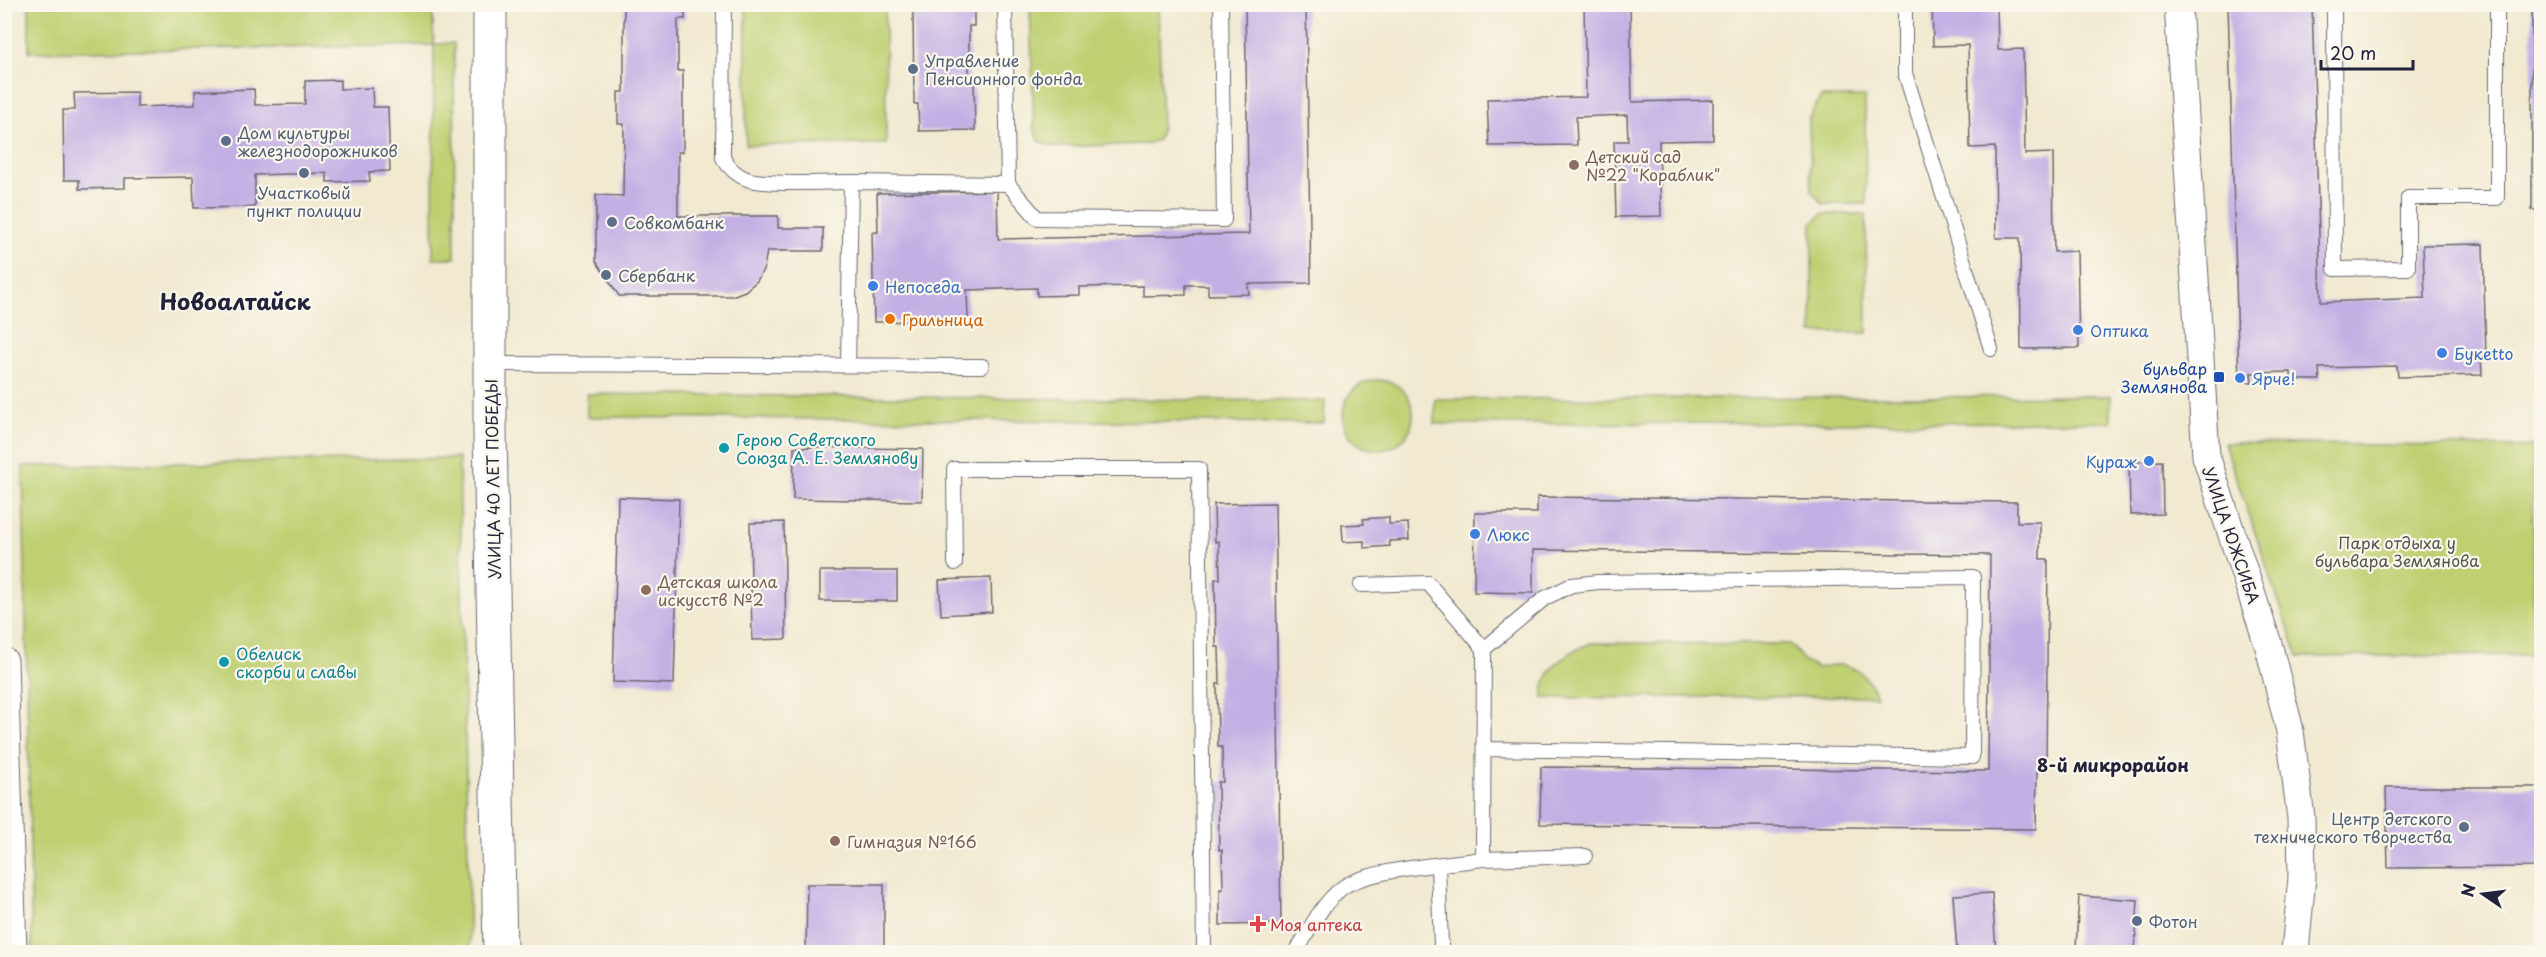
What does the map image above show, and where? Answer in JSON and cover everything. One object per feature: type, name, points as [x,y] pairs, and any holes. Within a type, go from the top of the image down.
[{"type":"street","name":"УЛИЦА 40 ЛЕТ ПОБЕДЫ","points":[[490,4],[490,364],[500,952]]},
{"type":"street","name":"УЛИЦА ЮЖСИБА","points":[[2178,4],[2206,456],[2269,646],[2290,730],[2301,818],[2302,877],[2295,952]]},
{"type":"street","points":[[4,661],[14,952]]},
{"type":"lane","points":[[724,4],[723,158],[738,175],[754,182],[1008,184]]},
{"type":"lane","points":[[1005,4],[1008,184],[1037,218],[1224,220],[1221,4]]},
{"type":"lane","points":[[1905,4],[1905,73],[1991,349]]},
{"type":"lane","points":[[2334,4],[2335,269],[2408,268],[2408,198],[2497,198],[2497,4]]},
{"type":"lane","points":[[848,365],[851,182]]},
{"type":"lane","points":[[490,364],[982,366]]},
{"type":"lane","points":[[955,563],[954,469],[1199,469],[1204,952]]},
{"type":"lane","points":[[1484,650],[1545,598],[1572,585],[1598,582],[1973,577],[1972,757],[1484,748]]},
{"type":"lane","points":[[1362,585],[1428,583],[1484,650],[1483,859]]},
{"type":"lane","points":[[1296,952],[1323,909],[1342,888],[1370,875],[1483,859],[1585,856]]},
{"type":"lane","points":[[1438,866],[1441,945],[1439,952]]},
{"type":"green space","points":[[29,5],[432,5],[434,44],[454,43],[455,258],[433,258],[434,45],[29,52]]},
{"type":"green space","points":[[746,5],[885,5],[886,144],[746,145]]},
{"type":"green space","points":[[1030,5],[1158,5],[1162,127],[1158,140],[1146,144],[1053,147],[1040,142],[1034,129]]},
{"type":"green space","points":[[1821,97],[1865,97],[1866,204],[1823,204],[1811,191],[1809,118]]},
{"type":"green space","points":[[1823,214],[1866,214],[1867,333],[1812,333],[1812,223]]},
{"type":"green space","points":[[1371,380],[1385,380],[1398,386],[1407,395],[1413,408],[1411,428],[1403,440],[1385,450],[1371,450],[1358,444],[1349,435],[1343,422],[1343,408],[1349,395],[1358,386]]},
{"type":"green space","points":[[587,394],[1325,401],[1324,423],[587,417]]},
{"type":"green space","points":[[2111,396],[2111,422],[1435,424],[1435,399]]},
{"type":"green space","name":"Парк отдыха у бульвара Землянова","points":[[2224,443],[2532,447],[2534,655],[2298,657]]},
{"type":"green space","points":[[459,458],[470,952],[32,952],[23,466]]},
{"type":"green space","points":[[1591,643],[1790,644],[1804,661],[1817,668],[1837,665],[1853,668],[1872,686],[1877,696],[1543,698],[1547,678],[1557,663]]},
{"type":"building","points":[[624,4],[685,4],[685,19],[678,19],[678,71],[683,71],[683,152],[678,152],[678,216],[778,216],[778,228],[823,228],[823,251],[767,251],[764,268],[757,281],[745,291],[732,296],[619,296],[596,261],[596,195],[623,196],[624,124],[618,124],[618,92],[624,92]]},
{"type":"building","points":[[919,4],[974,4],[974,26],[969,26],[969,84],[974,84],[975,130],[919,131],[918,104],[914,104],[913,10],[919,10]]},
{"type":"building","points":[[1245,4],[1306,4],[1311,283],[1248,284],[1249,294],[1208,295],[1208,285],[1186,285],[1186,295],[1143,296],[1143,286],[1079,287],[1079,295],[1037,296],[1037,288],[967,290],[968,320],[874,322],[872,232],[878,232],[877,193],[997,191],[998,239],[1249,234]]},
{"type":"building","points":[[1584,4],[1630,4],[1632,102],[1713,100],[1713,140],[1659,141],[1661,216],[1616,217],[1614,141],[1628,141],[1627,115],[1576,117],[1577,145],[1489,146],[1487,99],[1586,97]]},
{"type":"building","points":[[1932,4],[1997,4],[1998,50],[2023,49],[2025,154],[2053,153],[2054,252],[2077,251],[2079,348],[2021,349],[2020,238],[1996,238],[1995,147],[1970,148],[1968,45],[1933,46]]},
{"type":"building","points":[[2228,4],[2312,4],[2321,302],[2425,298],[2423,245],[2483,244],[2486,356],[2481,357],[2482,375],[2398,377],[2397,366],[2319,368],[2320,380],[2291,380],[2291,372],[2251,373],[2252,382],[2239,382]]},
{"type":"building","points":[[2532,4],[2542,4],[2542,210],[2532,210]]},
{"type":"building","name":"Дом культуры железнодорожников","points":[[340,80],[340,89],[372,88],[373,107],[388,107],[390,171],[369,172],[370,181],[327,182],[327,173],[255,175],[255,207],[194,208],[193,177],[125,178],[125,188],[79,189],[79,180],[64,180],[63,110],[75,110],[74,93],[137,92],[137,107],[195,105],[195,91],[254,89],[255,105],[305,104],[305,81]]},
{"type":"building","points":[[794,447],[923,449],[922,501],[793,499]]},
{"type":"building","points":[[2162,461],[2163,514],[2130,515],[2129,462]]},
{"type":"building","name":"Детская школа искусств №2","points":[[618,497],[679,499],[674,684],[613,682]]},
{"type":"building","points":[[1537,497],[2017,502],[2017,522],[2040,522],[2040,559],[2048,559],[2046,771],[2037,771],[2036,829],[1540,824],[1541,767],[1988,771],[1990,555],[1533,550],[1533,593],[1474,592],[1475,513],[1537,513]]},
{"type":"building","points":[[1275,503],[1281,924],[1220,925],[1220,889],[1223,889],[1222,850],[1219,850],[1218,782],[1223,782],[1222,747],[1218,747],[1217,684],[1220,684],[1219,647],[1216,647],[1215,579],[1220,579],[1219,541],[1215,542],[1214,504]]},
{"type":"building","points":[[1389,517],[1389,524],[1408,523],[1409,540],[1389,541],[1390,546],[1364,548],[1364,541],[1343,542],[1342,525],[1364,524],[1363,519]]},
{"type":"building","points":[[784,522],[786,639],[752,640],[750,523]]},
{"type":"building","points":[[820,571],[897,571],[897,601],[820,601]]},
{"type":"building","points":[[991,578],[992,612],[941,615],[939,580]]},
{"type":"building","name":"Центр детского технического творчества","points":[[2386,787],[2542,787],[2542,867],[2388,868]]},
{"type":"building","points":[[807,884],[884,884],[884,952],[806,952]]},
{"type":"building","points":[[1992,893],[1996,952],[1957,952],[1953,895]]},
{"type":"building","points":[[2079,896],[2138,900],[2135,951],[2076,947]]},
{"type":"place","name":"Управление Пенсионного фонда","points":[[913,69]]},
{"type":"place","name":"Дом культуры железнодорожников","points":[[226,141]]},
{"type":"place","name":"Детский сад №22 \"Кораблик\"","points":[[1574,165]]},
{"type":"place","name":"Участковый пункт полиции","points":[[304,173]]},
{"type":"place","name":"Совкомбанк","points":[[612,222]]},
{"type":"place","name":"Сбербанк","points":[[606,275]]},
{"type":"place","name":"Непоседа","points":[[873,286]]},
{"type":"place","name":"Грильница","points":[[890,319]]},
{"type":"place","name":"Оптика","points":[[2078,330]]},
{"type":"place","name":"Букеttо","points":[[2442,353]]},
{"type":"place","name":"бульвар Землянова","points":[[2219,377]]},
{"type":"place","name":"Ярче!","points":[[2240,378]]},
{"type":"place","name":"Герою Советского Союза А. Е. Землянову","points":[[724,448]]},
{"type":"place","name":"Кураж","points":[[2149,461]]},
{"type":"place","name":"Люкс","points":[[1475,534]]},
{"type":"place","name":"Детская школа искусств №2","points":[[646,590]]},
{"type":"place","name":"Обелиск скорби и славы","points":[[224,662]]},
{"type":"place","name":"Центр детского технического творчества","points":[[2464,827]]},
{"type":"place","name":"Гимназия №166","points":[[835,841]]},
{"type":"place","name":"Фотон","points":[[2137,921]]},
{"type":"place","name":"Моя аптека","points":[[1258,924]]},
{"type":"district","name":"Новоалтайск","points":[[235,300]]},
{"type":"district","name":"8-й микрорайон","points":[[2113,764]]}]
